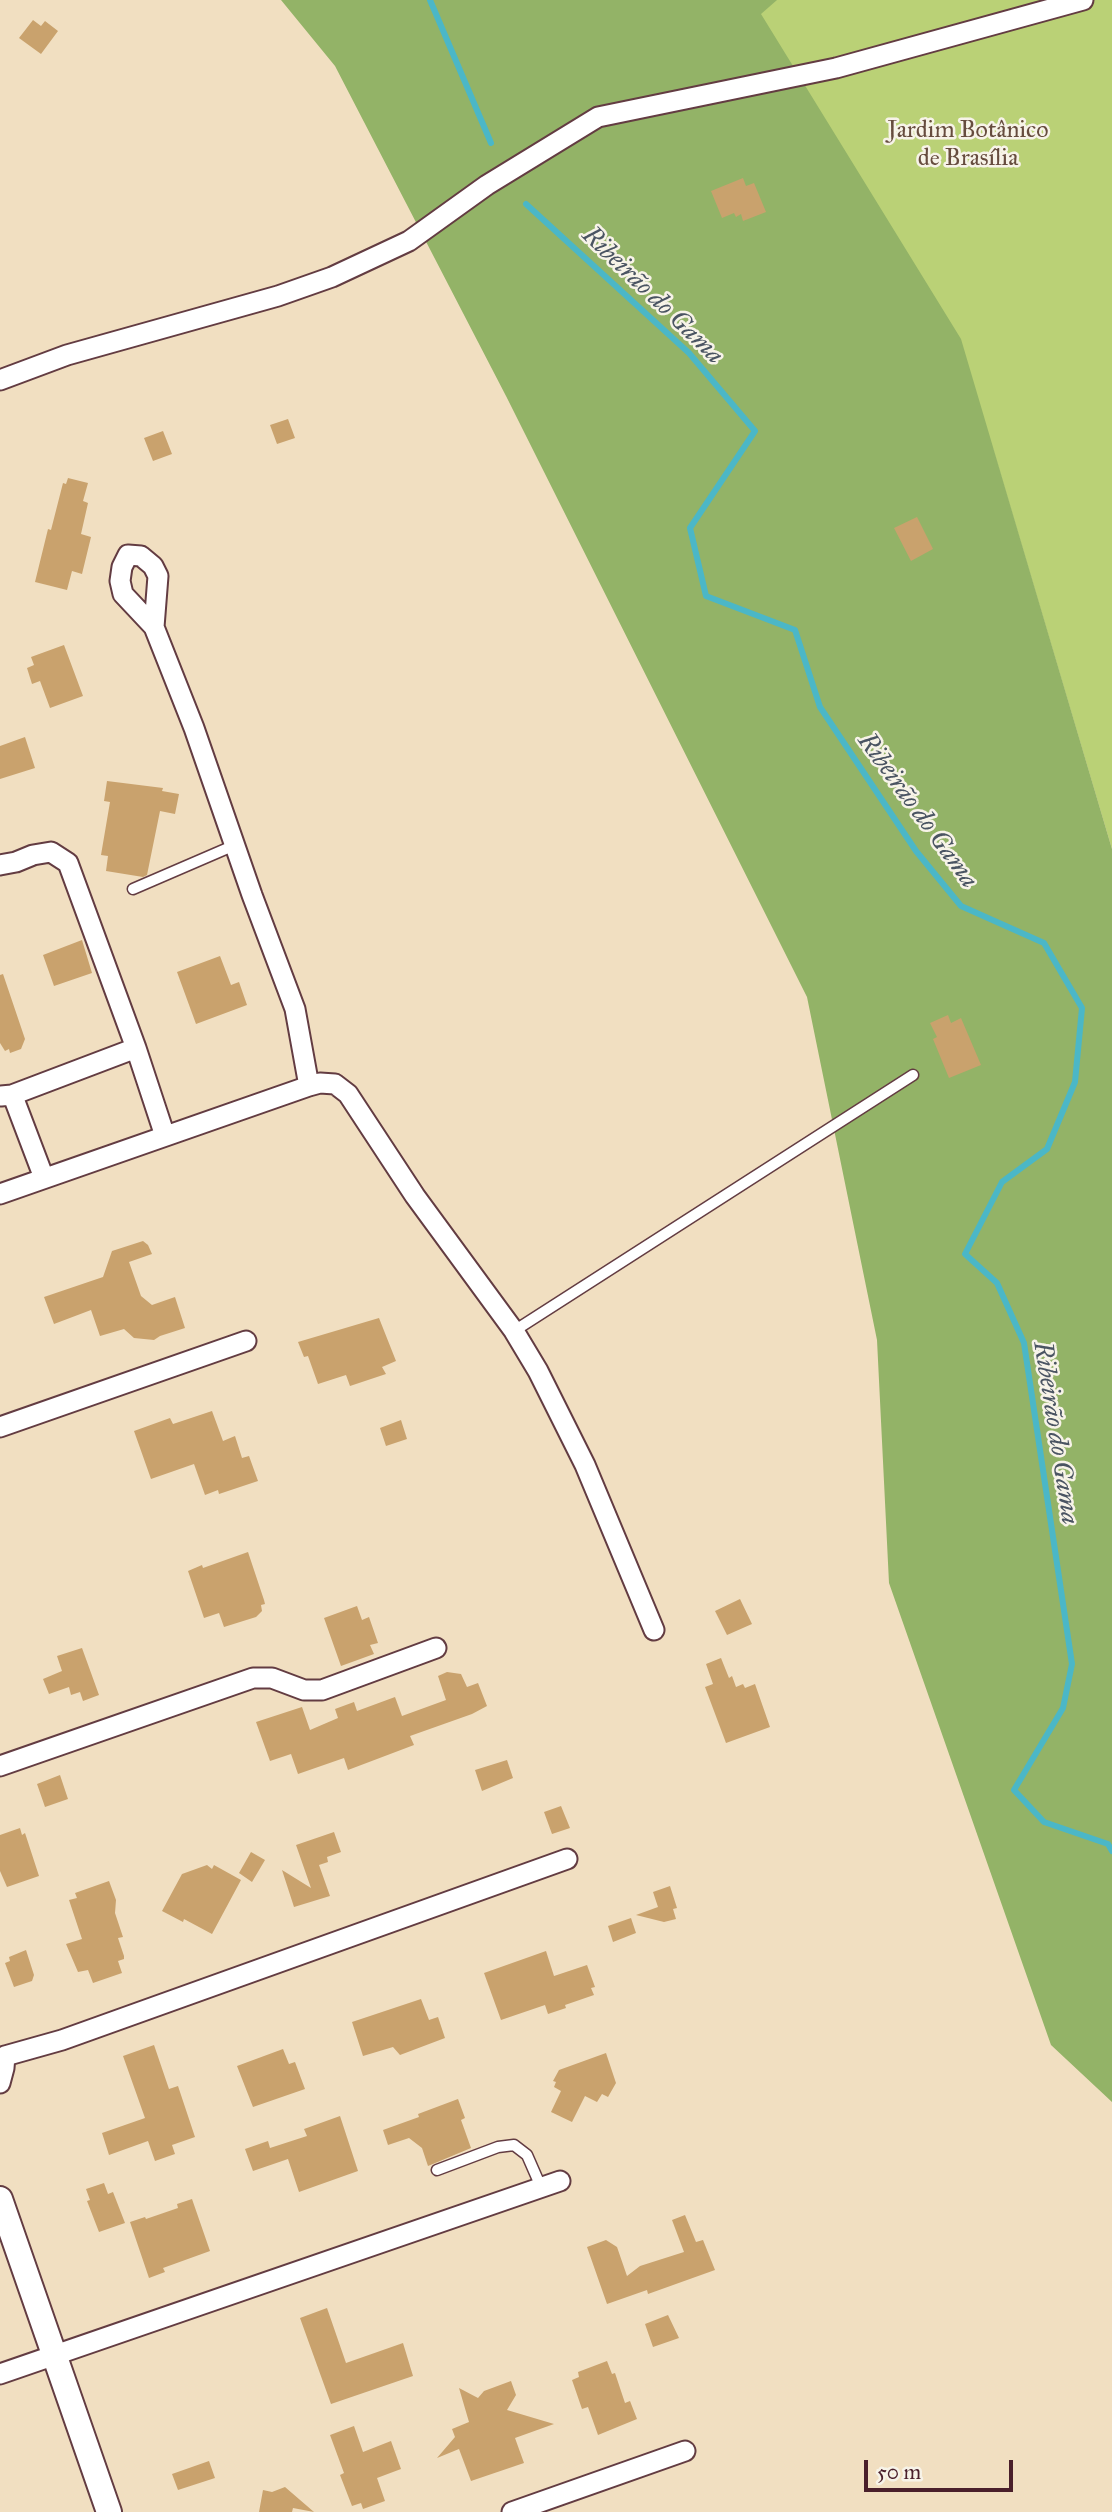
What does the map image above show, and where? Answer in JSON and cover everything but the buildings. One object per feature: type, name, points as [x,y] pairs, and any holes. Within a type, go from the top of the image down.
[{"type":"street","points":[[0,380],[67,355],[278,296],[352,268],[410,241],[487,186],[598,117],[836,68],[1083,0]]},
{"type":"street","points":[[154,627],[194,728],[295,1009],[309,1086]]},
{"type":"street","points":[[0,865],[51,852],[68,863],[136,1048],[165,1136]]},
{"type":"street","points":[[44,1178],[6,1096],[136,1048]]},
{"type":"street","points":[[0,1194],[309,1086],[335,1084],[348,1094],[415,1196],[514,1331],[538,1371],[585,1465],[654,1630]]},
{"type":"street","points":[[0,1427],[246,1341]]},
{"type":"street","points":[[0,1766],[253,1678],[272,1678],[304,1690],[322,1690],[436,1648]]},
{"type":"street","points":[[0,2083],[2,2054],[62,2040],[567,1859]]},
{"type":"street","points":[[0,2374],[550,2184]]},
{"type":"street","points":[[0,2199],[109,2512]]},
{"type":"street","points":[[512,2512],[685,2452]]},
{"type":"lane","points":[[133,889],[234,845]]},
{"type":"lane","points":[[514,1331],[913,1075]]},
{"type":"lane","points":[[437,2171],[498,2147],[514,2145],[527,2155],[550,2184]]},
{"type":"green space","points":[[281,0],[777,0],[761,14],[961,339],[1112,849],[1112,2102],[1051,2045],[889,1583],[877,1340],[807,997],[506,396],[335,66]]},
{"type":"green space","name":"Jardim Botânico de Brasília","points":[[703,0],[1112,0],[1112,849],[993,449]]},
{"type":"waterway","name":"Ribeirão do Gama","points":[[430,0],[491,143]]},
{"type":"waterway","name":"Ribeirão do Gama","points":[[526,204],[689,353],[755,431],[690,528],[706,596],[795,630],[820,707],[916,851],[961,906],[1044,943],[1082,1008],[1075,1082],[1047,1149],[1002,1182],[965,1254],[997,1283],[1024,1343],[1072,1664],[1063,1708],[1014,1790],[1044,1822],[1108,1844],[1112,1851]]}]
